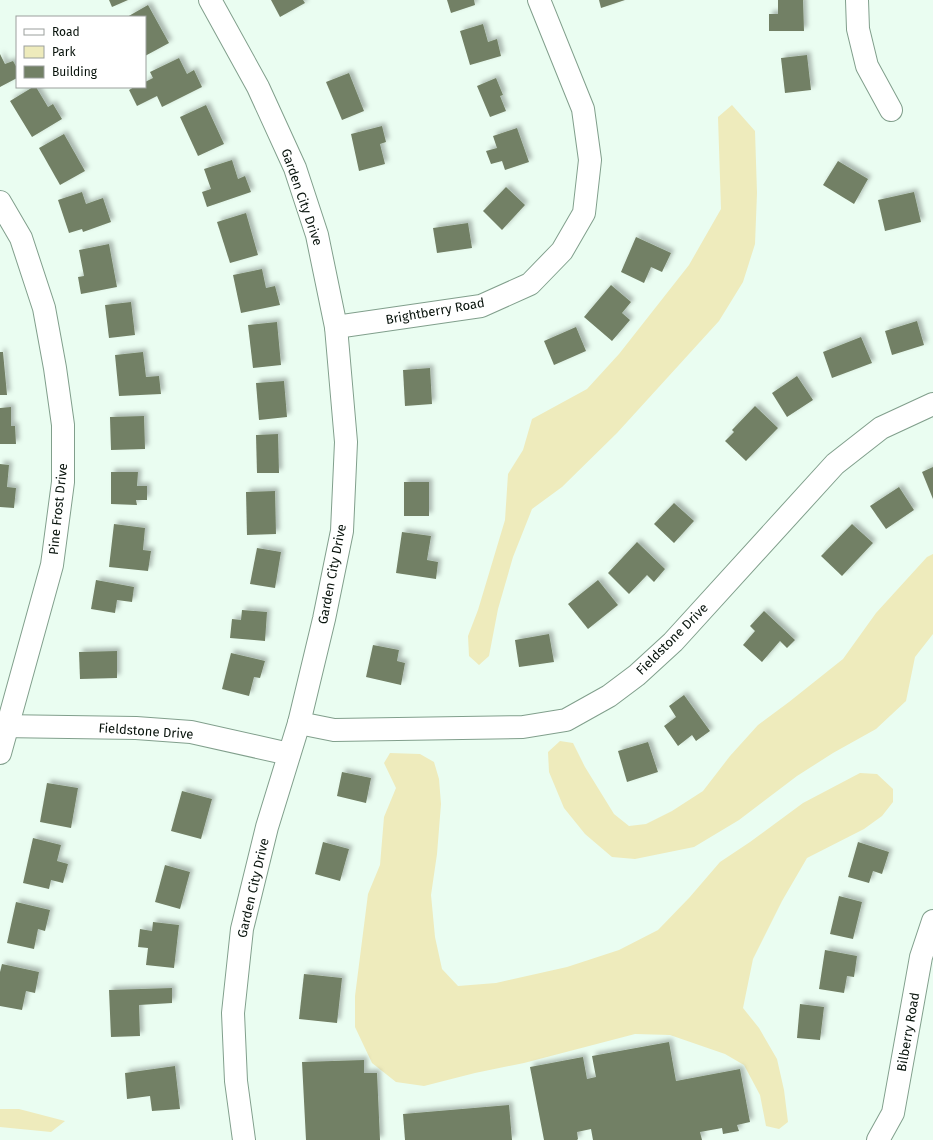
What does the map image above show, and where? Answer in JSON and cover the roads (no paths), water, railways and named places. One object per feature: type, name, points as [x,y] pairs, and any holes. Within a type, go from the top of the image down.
[{"type":"street","name":"Garden City Drive","points":[[210,0],[258,87],[295,168],[318,235],[336,327],[346,442],[342,531],[324,619],[299,723],[267,827],[242,928],[233,1013],[236,1081],[244,1140]]},
{"type":"street","name":"Brightberry Road","points":[[336,327],[481,306],[530,284],[562,252],[584,213],[590,160],[583,109],[540,0]]},
{"type":"street","points":[[857,0],[858,29],[868,66],[891,110]]},
{"type":"street","name":"Pine Frost Drive","points":[[0,202],[21,238],[44,308],[55,368],[63,425],[63,482],[52,565],[4,726],[0,753]]},
{"type":"street","name":"Fieldstone Drive","points":[[299,723],[334,730],[523,727],[566,720],[609,696],[637,675],[673,642],[835,464],[881,428],[933,404]]},
{"type":"street","name":"Fieldstone Drive","points":[[4,726],[136,728],[191,732],[289,754]]},
{"type":"street","name":"Bilberry Road","points":[[878,1140],[893,1113],[921,957],[933,921]]}]
